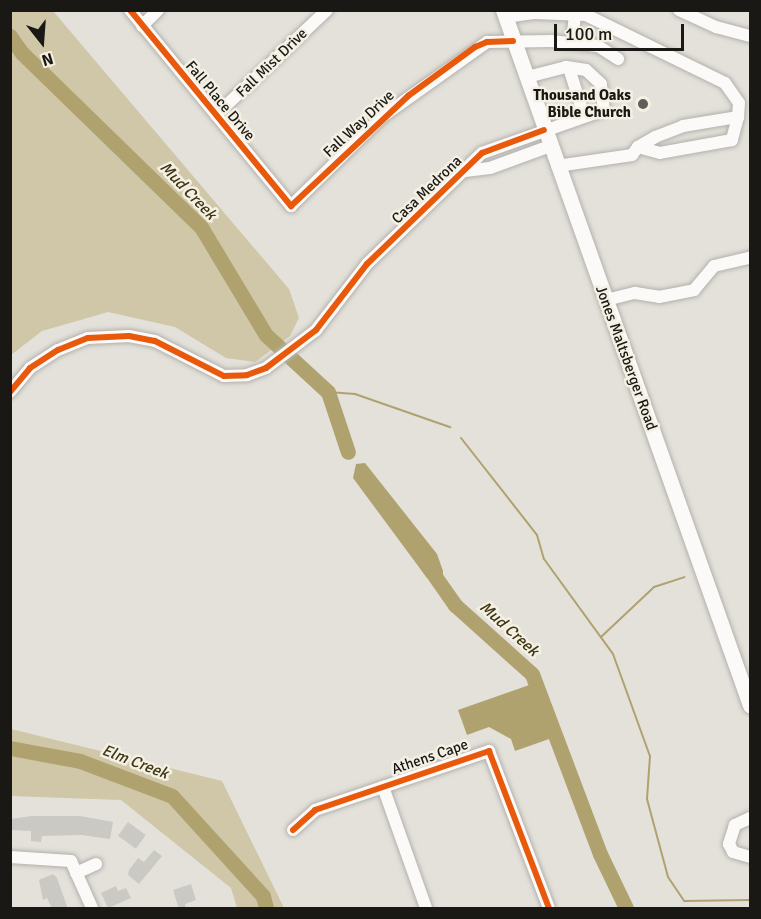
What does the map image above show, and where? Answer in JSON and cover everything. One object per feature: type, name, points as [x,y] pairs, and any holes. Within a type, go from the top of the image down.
[{"type":"main road","name":"Jones Maltsberger Road","points":[[504,14],[606,300],[745,673],[750,705]]},
{"type":"street","name":"Fall Place Drive","points":[[129,10],[291,206]]},
{"type":"street","points":[[142,26],[158,10]]},
{"type":"street","name":"Fall Mist Drive","points":[[216,116],[327,10]]},
{"type":"street","points":[[679,10],[716,27],[750,36]]},
{"type":"street","points":[[504,14],[585,15],[725,83],[740,103],[732,140],[660,153],[638,147]]},
{"type":"street","points":[[572,43],[575,15]]},
{"type":"street","name":"Fall Way Drive","points":[[291,206],[408,96],[475,47],[487,42],[572,43],[598,46],[618,59]]},
{"type":"street","points":[[526,77],[569,68],[584,116]]},
{"type":"street","name":"Casa Medrona","points":[[10,392],[30,368],[58,350],[88,338],[129,336],[155,341],[224,376],[247,375],[266,368],[316,330],[367,264],[482,153],[604,110],[601,84],[586,70],[569,68]]},
{"type":"street","points":[[557,166],[632,155],[638,147],[683,126],[738,117]]},
{"type":"street","points":[[510,143],[516,159]]},
{"type":"street","name":"Casa Medrona","points":[[465,171],[516,159],[550,146]]},
{"type":"street","points":[[606,300],[635,293],[659,297],[694,290],[714,266],[750,258]]},
{"type":"street","name":"Athens Cape","points":[[293,830],[315,810],[489,751],[549,909]]},
{"type":"street","points":[[383,787],[426,909]]},
{"type":"street","points":[[750,818],[735,825],[729,844],[733,852],[750,857]]},
{"type":"street","points":[[10,857],[74,867],[96,864]]},
{"type":"street","points":[[74,867],[92,909]]},
{"type":"shaded area","points":[[11,10],[53,11],[289,289],[299,318],[290,336],[255,362],[226,358],[175,327],[108,312],[42,331],[11,355]]},
{"type":"shaded area","points":[[365,463],[437,554],[443,571],[443,579],[436,584],[427,578],[353,478],[356,464]]},
{"type":"shaded area","points":[[532,684],[552,738],[515,751],[511,739],[489,727],[467,735],[458,710]]},
{"type":"shaded area","points":[[11,729],[222,781],[284,908],[237,908],[231,888],[121,800],[11,796]]},
{"type":"building","points":[[32,816],[80,816],[113,822],[110,839],[81,835],[42,836],[41,842],[31,841],[31,831],[10,830],[10,819]]},
{"type":"building","points":[[128,822],[146,835],[136,849],[118,836]]},
{"type":"building","points":[[154,850],[162,856],[139,884],[128,875],[129,870],[138,858],[144,862]]},
{"type":"building","points":[[53,874],[57,878],[68,909],[52,909],[47,898],[43,900],[39,880]]},
{"type":"building","points":[[191,884],[196,900],[185,904],[186,909],[179,909],[173,890]]},
{"type":"building","points":[[116,886],[118,891],[126,888],[131,898],[108,908],[101,893]]},
{"type":"waterway","name":"Mud Creek","points":[[10,36],[22,53],[201,227],[266,335],[328,392],[348,452]]},
{"type":"waterway","points":[[328,392],[355,394],[450,427]]},
{"type":"waterway","points":[[461,438],[537,535],[544,559],[613,654],[650,756],[647,799],[668,877],[684,901],[750,900]]},
{"type":"waterway","name":"Mud Creek","points":[[427,565],[455,605],[532,674],[600,854],[626,908]]},
{"type":"waterway","points":[[601,637],[654,587],[684,577]]},
{"type":"waterway","name":"Elm Creek","points":[[10,748],[80,761],[172,796],[263,896],[266,908]]},
{"type":"cycle path","points":[[130,10],[291,206],[408,96],[475,47],[487,42],[513,41]]},
{"type":"cycle path","points":[[10,392],[30,368],[58,350],[88,338],[129,336],[155,341],[224,376],[247,375],[266,368],[316,330],[367,264],[482,153],[544,130]]},
{"type":"cycle path","points":[[293,830],[315,810],[489,751],[549,908]]},
{"type":"place","name":"Thousand Oaks Bible Church","points":[[643,104]]}]
